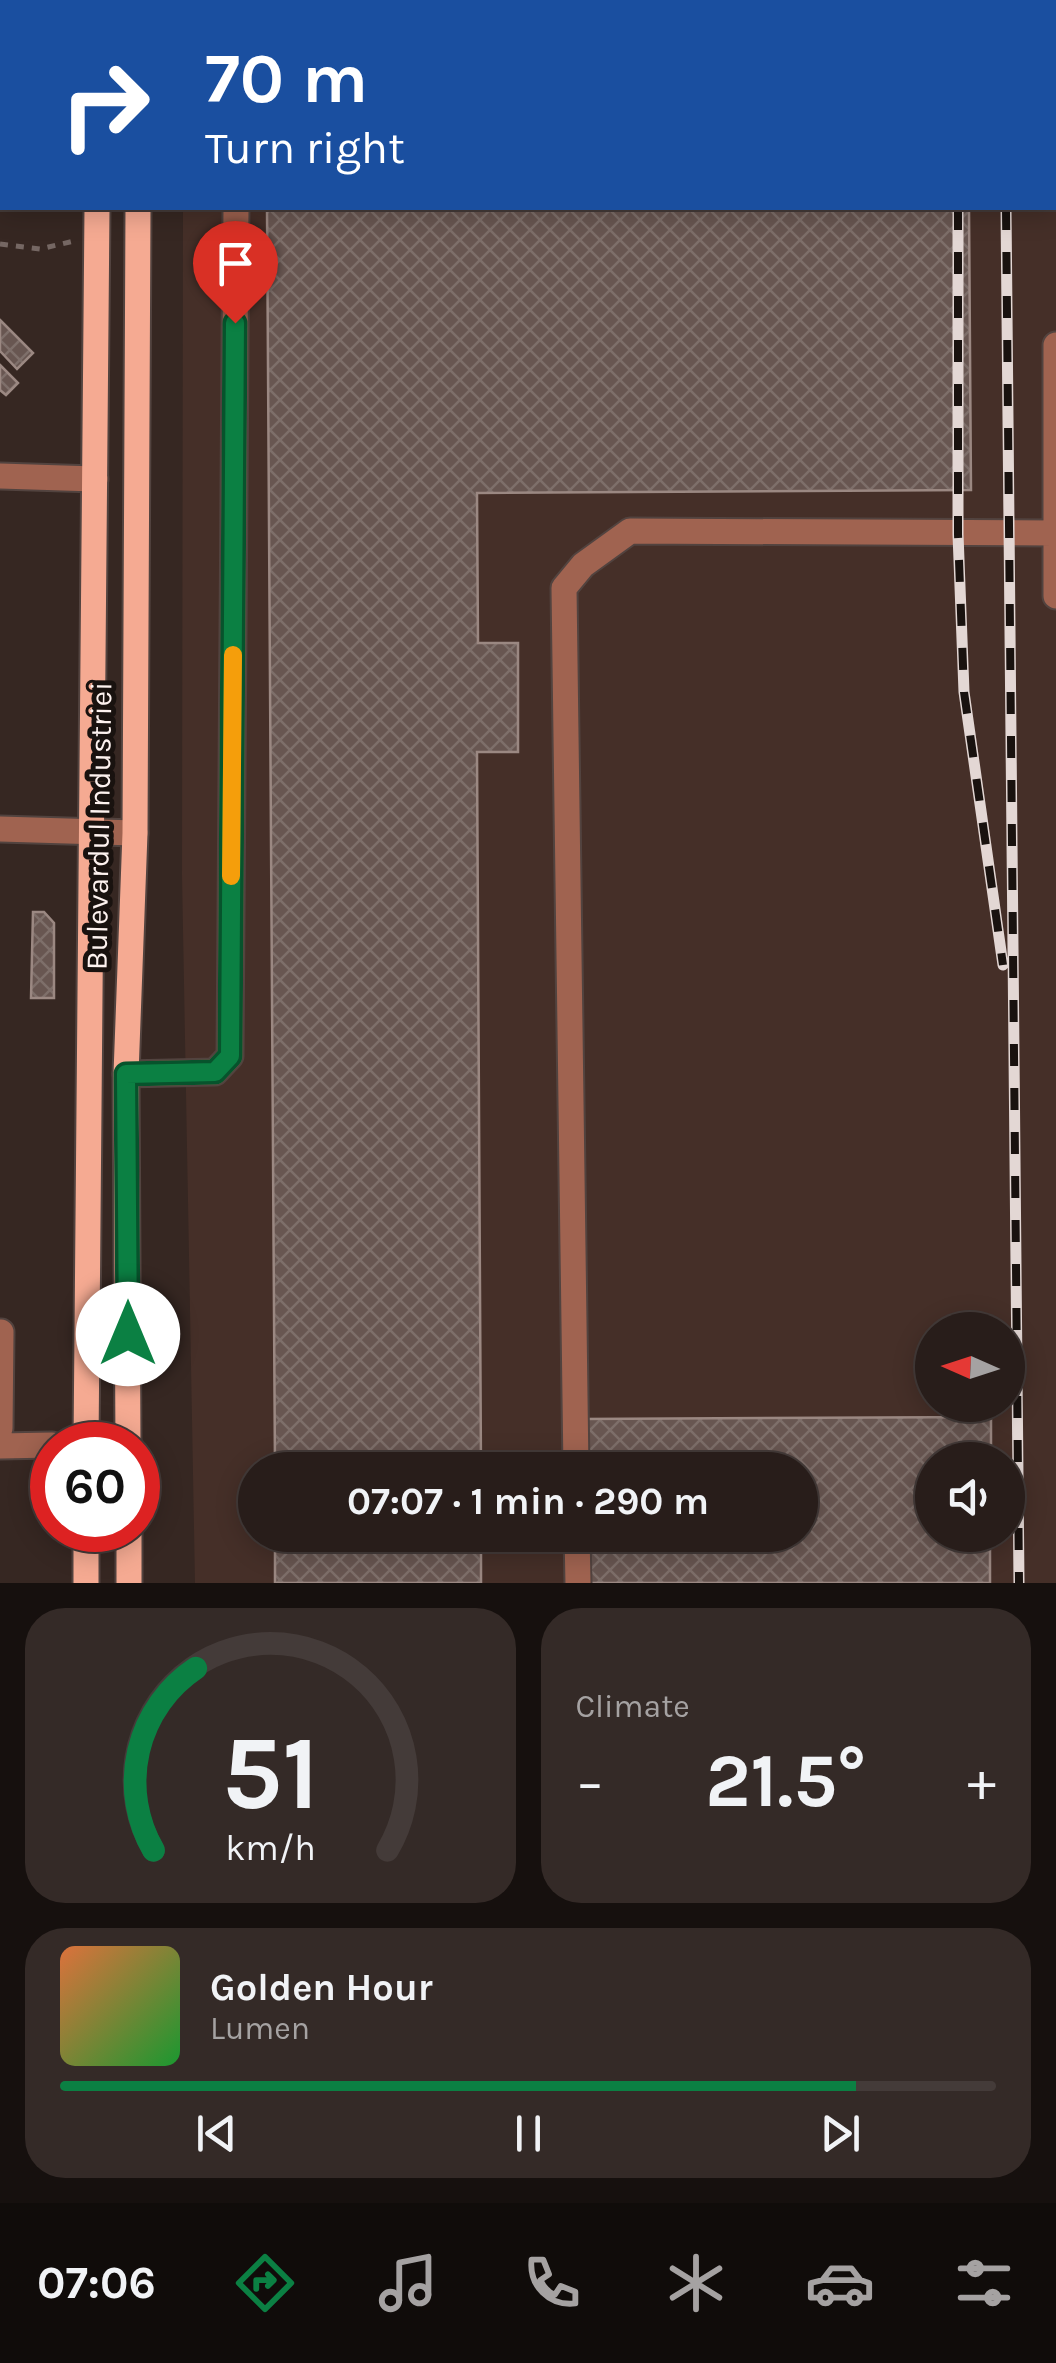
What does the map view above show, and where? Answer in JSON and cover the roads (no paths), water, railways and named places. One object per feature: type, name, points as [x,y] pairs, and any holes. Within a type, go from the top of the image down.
[{"type":"main road","name":"Bulevardul Industriei","points":[[86,1422],[97,210]]},
{"type":"main road","name":"Bulevardul Industriei","points":[[128,1422],[126,1074],[135,834],[138,210]]},
{"type":"main road","points":[[86,1552],[86,1583]]},
{"type":"main road","points":[[129,1552],[129,1583]]},
{"type":"street","points":[[126,1074],[215,1072],[230,1056],[236,210]]},
{"type":"street","points":[[1056,345],[1056,596]]},
{"type":"street","points":[[0,476],[96,479]]},
{"type":"street","points":[[576,1452],[564,588],[583,565],[630,531],[1055,532]]},
{"type":"street","points":[[0,828],[135,834]]},
{"type":"street","points":[[0,1428],[1,1332]]},
{"type":"street","points":[[0,1446],[30,1445]]},
{"type":"street","points":[[578,1552],[578,1583]]},
{"type":"railway","points":[[958,210],[958,534],[964,692],[1003,965]]},
{"type":"railway","points":[[1006,210],[1019,1583]]}]
